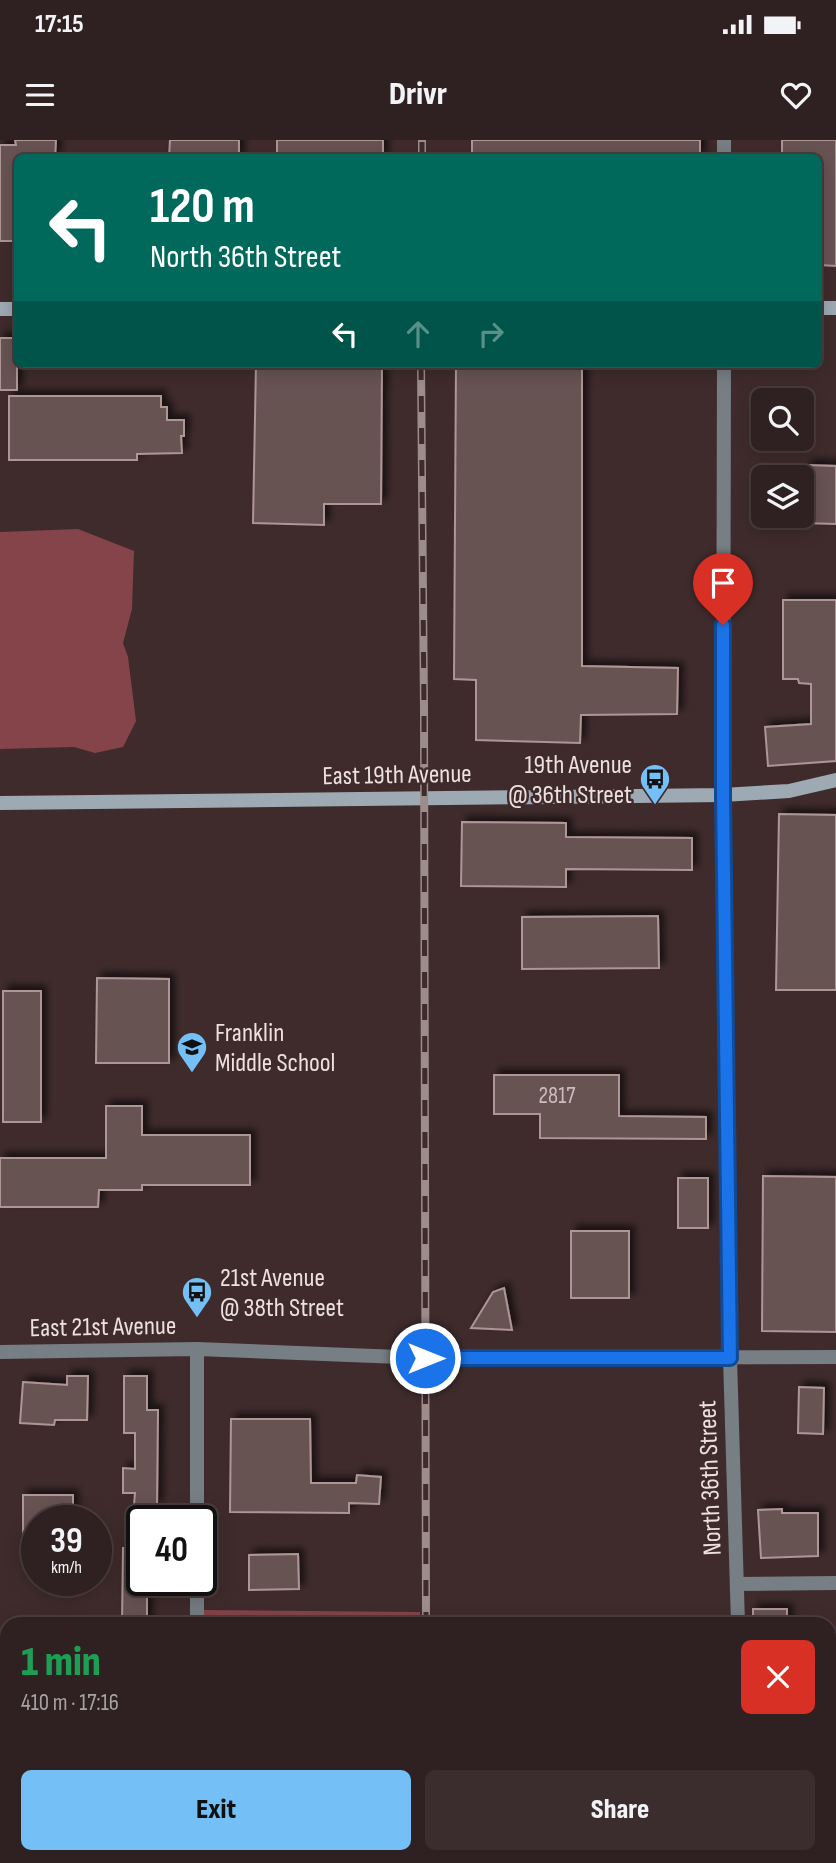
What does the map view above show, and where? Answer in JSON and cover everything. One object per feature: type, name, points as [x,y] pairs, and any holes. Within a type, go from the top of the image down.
[{"type":"main road","name":"East 19th Avenue","points":[[0,803],[723,795],[789,791],[836,780]]},
{"type":"street","name":"North 36th Street","points":[[724,368],[723,795],[730,1358],[738,1617]]},
{"type":"street","name":"East 21st Avenue","points":[[0,1352],[197,1349],[425,1358],[836,1357]]},
{"type":"street","points":[[197,1349],[197,1505]]},
{"type":"street","points":[[737,1584],[836,1583]]},
{"type":"street","points":[[197,1596],[197,1617]]},
{"type":"shaded area","points":[[78,529],[134,551],[132,609],[123,643],[128,657],[136,721],[123,747],[95,753],[74,747],[0,749],[0,532]]},
{"type":"shaded area","points":[[202,1610],[420,1612],[420,1617],[202,1617]]},
{"type":"building","points":[[15,140],[56,140],[55,154],[14,154],[14,241],[0,241],[0,145],[16,145]]},
{"type":"building","points":[[170,140],[239,140],[239,154],[169,154]]},
{"type":"building","points":[[277,140],[383,140],[383,154],[277,154]]},
{"type":"building","points":[[472,140],[700,140],[700,154],[472,154]]},
{"type":"building","points":[[782,140],[836,140],[836,266],[822,265],[822,154],[782,154]]},
{"type":"building","points":[[0,338],[14,338],[17,390],[0,390]]},
{"type":"building","points":[[256,368],[382,368],[381,504],[324,504],[324,525],[253,523]]},
{"type":"building","points":[[456,368],[582,368],[582,666],[678,668],[677,714],[581,715],[580,743],[476,740],[476,680],[454,679]]},
{"type":"building","points":[[9,396],[161,396],[161,407],[167,407],[167,420],[184,420],[182,453],[137,454],[137,460],[9,460]]},
{"type":"building","points":[[814,465],[836,466],[836,524],[814,523]]},
{"type":"building","points":[[783,600],[836,600],[836,761],[768,766],[765,727],[811,724],[811,684],[799,683],[798,679],[783,679]]},
{"type":"building","points":[[779,814],[836,815],[836,990],[776,990]]},
{"type":"building","points":[[462,822],[566,823],[566,837],[692,838],[692,870],[566,869],[566,887],[461,886]]},
{"type":"building","points":[[658,916],[659,968],[522,969],[522,917]]},
{"type":"building","points":[[97,978],[169,979],[169,1063],[96,1063]]},
{"type":"building","points":[[3,991],[41,991],[41,1122],[3,1122]]},
{"type":"building","points":[[494,1075],[619,1075],[619,1116],[706,1117],[706,1139],[540,1138],[540,1114],[494,1114]]},
{"type":"building","points":[[106,1106],[142,1106],[142,1135],[250,1135],[250,1185],[142,1185],[142,1190],[99,1190],[98,1207],[0,1207],[0,1158],[106,1158]]},
{"type":"building","points":[[763,1176],[836,1177],[836,1332],[762,1331]]},
{"type":"building","points":[[678,1178],[708,1178],[708,1228],[678,1228]]},
{"type":"building","points":[[571,1231],[629,1231],[629,1298],[571,1298]]},
{"type":"building","points":[[504,1288],[512,1330],[471,1328],[493,1292]]},
{"type":"building","points":[[67,1376],[88,1376],[87,1420],[55,1420],[54,1425],[20,1423],[23,1382],[67,1385]]},
{"type":"building","points":[[124,1376],[147,1376],[147,1410],[158,1410],[157,1505],[134,1505],[135,1493],[123,1493],[123,1468],[135,1469],[135,1433],[124,1433]]},
{"type":"building","points":[[799,1387],[824,1388],[823,1434],[798,1433]]},
{"type":"building","points":[[231,1419],[310,1419],[311,1483],[356,1483],[357,1475],[381,1477],[379,1504],[349,1503],[349,1513],[230,1512]]},
{"type":"building","points":[[23,1495],[73,1495],[73,1505],[23,1505]]},
{"type":"building","points":[[782,1509],[782,1513],[818,1513],[818,1556],[761,1558],[758,1510]]},
{"type":"building","points":[[123,1548],[126,1548],[126,1596],[147,1596],[147,1617],[122,1617]]},
{"type":"building","points":[[298,1554],[299,1589],[249,1590],[249,1555]]},
{"type":"building","points":[[753,1609],[787,1609],[787,1617],[753,1617]]},
{"type":"railway","points":[[422,140],[422,154]]},
{"type":"railway","points":[[421,368],[426,1617]]},
{"type":"place","name":"19th Avenue @ 36th Street","points":[[655,806]]},
{"type":"place","name":"Franklin Middle School","points":[[192,1074]]},
{"type":"place","name":"21st Avenue @ 38th Street","points":[[197,1319]]},
{"type":"route","points":[[425,1358],[730,1358],[723,625]]}]
